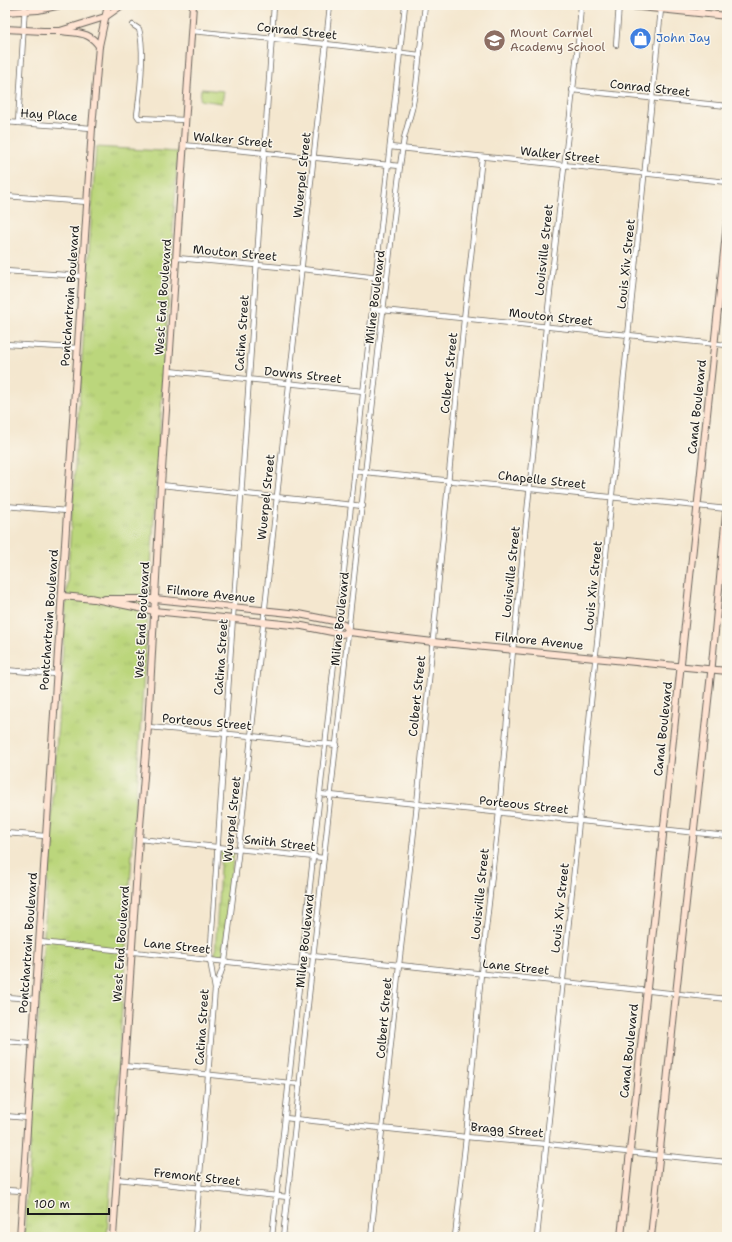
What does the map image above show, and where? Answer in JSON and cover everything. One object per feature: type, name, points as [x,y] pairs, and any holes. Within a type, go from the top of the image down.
[{"type":"main road","points":[[5,12],[24,8],[61,5]]},
{"type":"main road","name":"Pontchartrain Boulevard","points":[[20,1237],[92,128],[99,46],[104,16],[108,5]]},
{"type":"main road","points":[[60,31],[104,16],[122,5]]},
{"type":"main road","name":"West End Boulevard","points":[[113,1237],[139,839],[148,727],[161,484],[193,5]]},
{"type":"main road","points":[[620,5],[727,16]]},
{"type":"main road","points":[[701,13],[702,5]]},
{"type":"main road","points":[[5,29],[60,31],[88,35],[99,46]]},
{"type":"main road","name":"Canal Boulevard","points":[[621,1237],[727,223]]},
{"type":"main road","points":[[651,1237],[693,832],[712,670],[727,504]]},
{"type":"main road","name":"Filmore Avenue","points":[[62,596],[155,599],[299,614],[344,625],[349,632]]},
{"type":"main road","name":"Filmore Avenue","points":[[90,598],[154,611],[264,621],[302,626],[337,634],[349,632],[433,642],[727,671]]},
{"type":"street","name":"Catina Street","points":[[195,1237],[215,989],[210,960],[234,619],[241,492],[258,265],[274,5]]},
{"type":"street","name":"Wuerpel Street","points":[[215,989],[225,961],[239,848],[330,5]]},
{"type":"street","name":"Milne Boulevard","points":[[272,1237],[405,5]]},
{"type":"street","name":"Milne Boulevard","points":[[283,1237],[402,148],[412,109],[420,55],[425,5]]},
{"type":"street","name":"Louisville Street","points":[[455,1237],[481,974],[499,812],[513,650],[546,327],[578,45],[581,5]]},
{"type":"street","points":[[616,45],[620,5]]},
{"type":"street","points":[[18,123],[24,8]]},
{"type":"street","name":"Louis Xiv Street","points":[[537,1237],[661,9]]},
{"type":"street","points":[[133,25],[139,29],[142,43],[141,77],[137,115],[139,118],[185,120]]},
{"type":"street","name":"Conrad Street","points":[[192,31],[420,55]]},
{"type":"street","name":"Conrad Street","points":[[572,90],[727,106]]},
{"type":"street","name":"Hay Place","points":[[5,122],[92,128]]},
{"type":"street","name":"Walker Street","points":[[183,145],[400,166]]},
{"type":"street","name":"Walker Street","points":[[390,147],[727,182]]},
{"type":"street","name":"Colbert Street","points":[[371,1237],[417,804],[464,319],[482,156]]},
{"type":"street","points":[[5,196],[88,202]]},
{"type":"street","name":"Mouton Street","points":[[177,258],[302,269],[388,279]]},
{"type":"street","points":[[5,271],[82,276]]},
{"type":"street","name":"Mouton Street","points":[[372,309],[727,345]]},
{"type":"street","points":[[5,344],[78,348]]},
{"type":"street","name":"Downs Street","points":[[169,371],[363,391]]},
{"type":"street","name":"Chapelle Street","points":[[355,471],[727,509]]},
{"type":"street","points":[[161,484],[362,506]]},
{"type":"street","points":[[5,506],[67,510]]},
{"type":"street","points":[[5,670],[56,674]]},
{"type":"street","name":"Porteous Street","points":[[148,727],[337,745]]},
{"type":"street","name":"Porteous Street","points":[[320,794],[727,836]]},
{"type":"street","points":[[5,833],[46,836]]},
{"type":"street","name":"Smith Street","points":[[139,839],[239,848],[324,858]]},
{"type":"street","name":"Lane Street","points":[[40,942],[312,970]]},
{"type":"street","name":"Lane Street","points":[[303,955],[727,999]]},
{"type":"street","points":[[5,996],[36,999]]},
{"type":"street","points":[[5,1041],[32,1043]]},
{"type":"street","points":[[124,1066],[300,1084]]},
{"type":"street","points":[[5,1116],[28,1118]]},
{"type":"street","name":"Bragg Street","points":[[285,1118],[727,1162]]},
{"type":"street","name":"Fremont Street","points":[[117,1178],[288,1197]]},
{"type":"street","points":[[5,1190],[23,1191]]},
{"type":"green space","points":[[201,89],[224,91],[222,103],[200,100]]},
{"type":"green space","points":[[96,147],[178,152],[107,1237],[24,1237]]},
{"type":"green space","points":[[221,850],[234,852],[223,956],[215,956]]},
{"type":"place","name":"John Jay","points":[[641,38]]},
{"type":"place","name":"Mount Carmel Academy School","points":[[494,40]]}]
